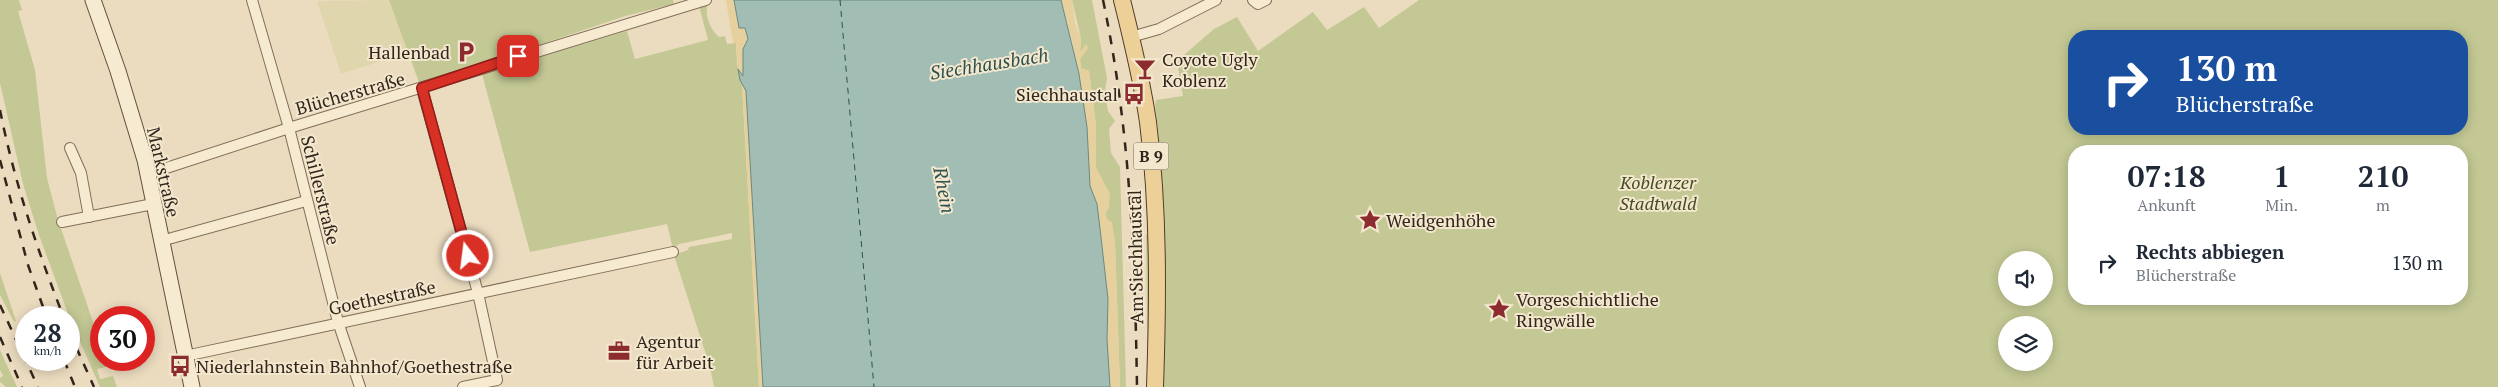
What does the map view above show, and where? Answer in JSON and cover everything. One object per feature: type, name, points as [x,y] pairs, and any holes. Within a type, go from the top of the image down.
[{"type":"main road","name":"Am Siechhaustal","points":[[1122,0],[1148,122],[1154,178],[1157,234],[1155,387]]},
{"type":"street","name":"Markstraße","points":[[94,0],[118,71],[148,174],[160,241],[192,387]]},
{"type":"street","name":"Schillerstraße","points":[[252,0],[289,128],[338,322],[360,387]]},
{"type":"street","name":"Blücherstraße","points":[[148,174],[518,56],[706,0]]},
{"type":"street","points":[[1131,37],[1159,29],[1216,0]]},
{"type":"street","points":[[1254,0],[1258,4],[1266,0]]},
{"type":"street","points":[[422,88],[478,293],[497,380],[463,387]]},
{"type":"street","points":[[70,148],[81,173],[89,217]]},
{"type":"street","points":[[160,241],[306,201]]},
{"type":"street","points":[[62,222],[153,204]]},
{"type":"street","name":"Goethestraße","points":[[185,356],[673,252]]},
{"type":"shaded area","points":[[389,0],[409,52],[341,74],[317,1]]},
{"type":"green space","points":[[0,0],[19,0],[22,10],[18,11],[35,70],[47,178],[58,220],[90,313],[90,364],[80,342],[80,306],[65,306],[39,235],[23,184],[0,83]]},
{"type":"green space","points":[[389,0],[673,0],[674,4],[625,16],[420,85]]},
{"type":"green space","points":[[1072,0],[1092,0],[1107,78],[1105,91],[1108,111],[1115,121],[1109,129],[1111,153],[1120,167],[1126,387],[1120,387],[1115,241],[1105,214],[1109,207],[1096,167],[1096,125],[1089,71],[1081,68],[1080,59],[1088,48],[1080,53],[1081,38]]},
{"type":"green space","name":"Koblenzer Stadtwald","points":[[1419,0],[2498,0],[2498,387],[1163,387],[1164,211],[1156,100],[1183,96],[1177,61],[1214,29],[1237,17],[1258,51],[1313,12],[1327,30],[1364,7],[1379,28]]},
{"type":"green space","points":[[708,3],[707,17],[713,30],[719,37],[725,36],[727,44],[736,43],[737,63],[742,85],[759,387],[714,387],[710,367],[674,255],[688,250],[689,247],[732,239],[732,233],[679,244],[673,249],[667,224],[530,252],[482,74],[627,31],[635,59],[708,40],[699,6]]},
{"type":"green space","points":[[1146,234],[1153,243],[1148,387]]},
{"type":"green space","points":[[0,273],[15,322],[14,322],[0,295]]},
{"type":"green space","points":[[0,350],[17,387],[6,387],[0,382],[0,378],[3,376],[0,370]]},
{"type":"green space","points":[[93,371],[98,371],[100,379],[113,376],[117,387],[100,387]]},
{"type":"sand","points":[[726,0],[734,0],[738,27],[745,28],[748,39],[743,49],[744,77],[738,69],[736,43],[733,43]]},
{"type":"sand","points":[[1061,0],[1072,0],[1075,23],[1081,38],[1080,52],[1086,44],[1088,48],[1080,59],[1081,68],[1089,71],[1096,125],[1096,167],[1110,194],[1109,207],[1105,214],[1108,220],[1112,222],[1115,241],[1120,387],[1110,387],[1107,339],[1108,299],[1097,204],[1090,186],[1087,127],[1072,41]]},
{"type":"sand","points":[[742,85],[746,91],[763,387],[759,387]]},
{"type":"water","points":[[734,0],[1061,0],[1079,74],[1087,127],[1090,186],[1097,204],[1108,299],[1107,339],[1110,387],[763,387],[746,91],[740,80],[738,69],[743,76],[743,49],[748,39],[745,28],[739,28]]},
{"type":"ferry route","points":[[840,0],[874,387]]},
{"type":"railway","points":[[1103,0],[1112,48],[1125,144],[1135,290],[1137,387]]},
{"type":"railway","points":[[0,110],[12,163],[27,215],[60,306]]},
{"type":"railway","points":[[0,160],[28,265],[43,306]]},
{"type":"railway","points":[[0,305],[38,387]]},
{"type":"railway","points":[[0,337],[22,387]]},
{"type":"railway","points":[[80,356],[94,387]]},
{"type":"railway","points":[[68,371],[75,387]]},
{"type":"place","name":"Hallenbad","points":[[466,52]]},
{"type":"place","name":"Coyote Ugly Koblenz","points":[[1145,69]]},
{"type":"place","name":"Siechhaustal","points":[[1134,94]]},
{"type":"place","name":"Weidgenhöhe","points":[[1370,220]]},
{"type":"place","name":"Vorgeschichtliche Ringwälle","points":[[1499,309]]},
{"type":"place","name":"Agentur für Arbeit","points":[[619,351]]},
{"type":"place","name":"Niederlahnstein Bahnhof/Goethestraße","points":[[180,366]]},
{"type":"route","points":[[468,256],[422,88],[518,56]]},
{"type":"water label","name":"Siechhausbach","points":[[989,63]]},
{"type":"water label","name":"Rhein","points":[[945,190]]}]
